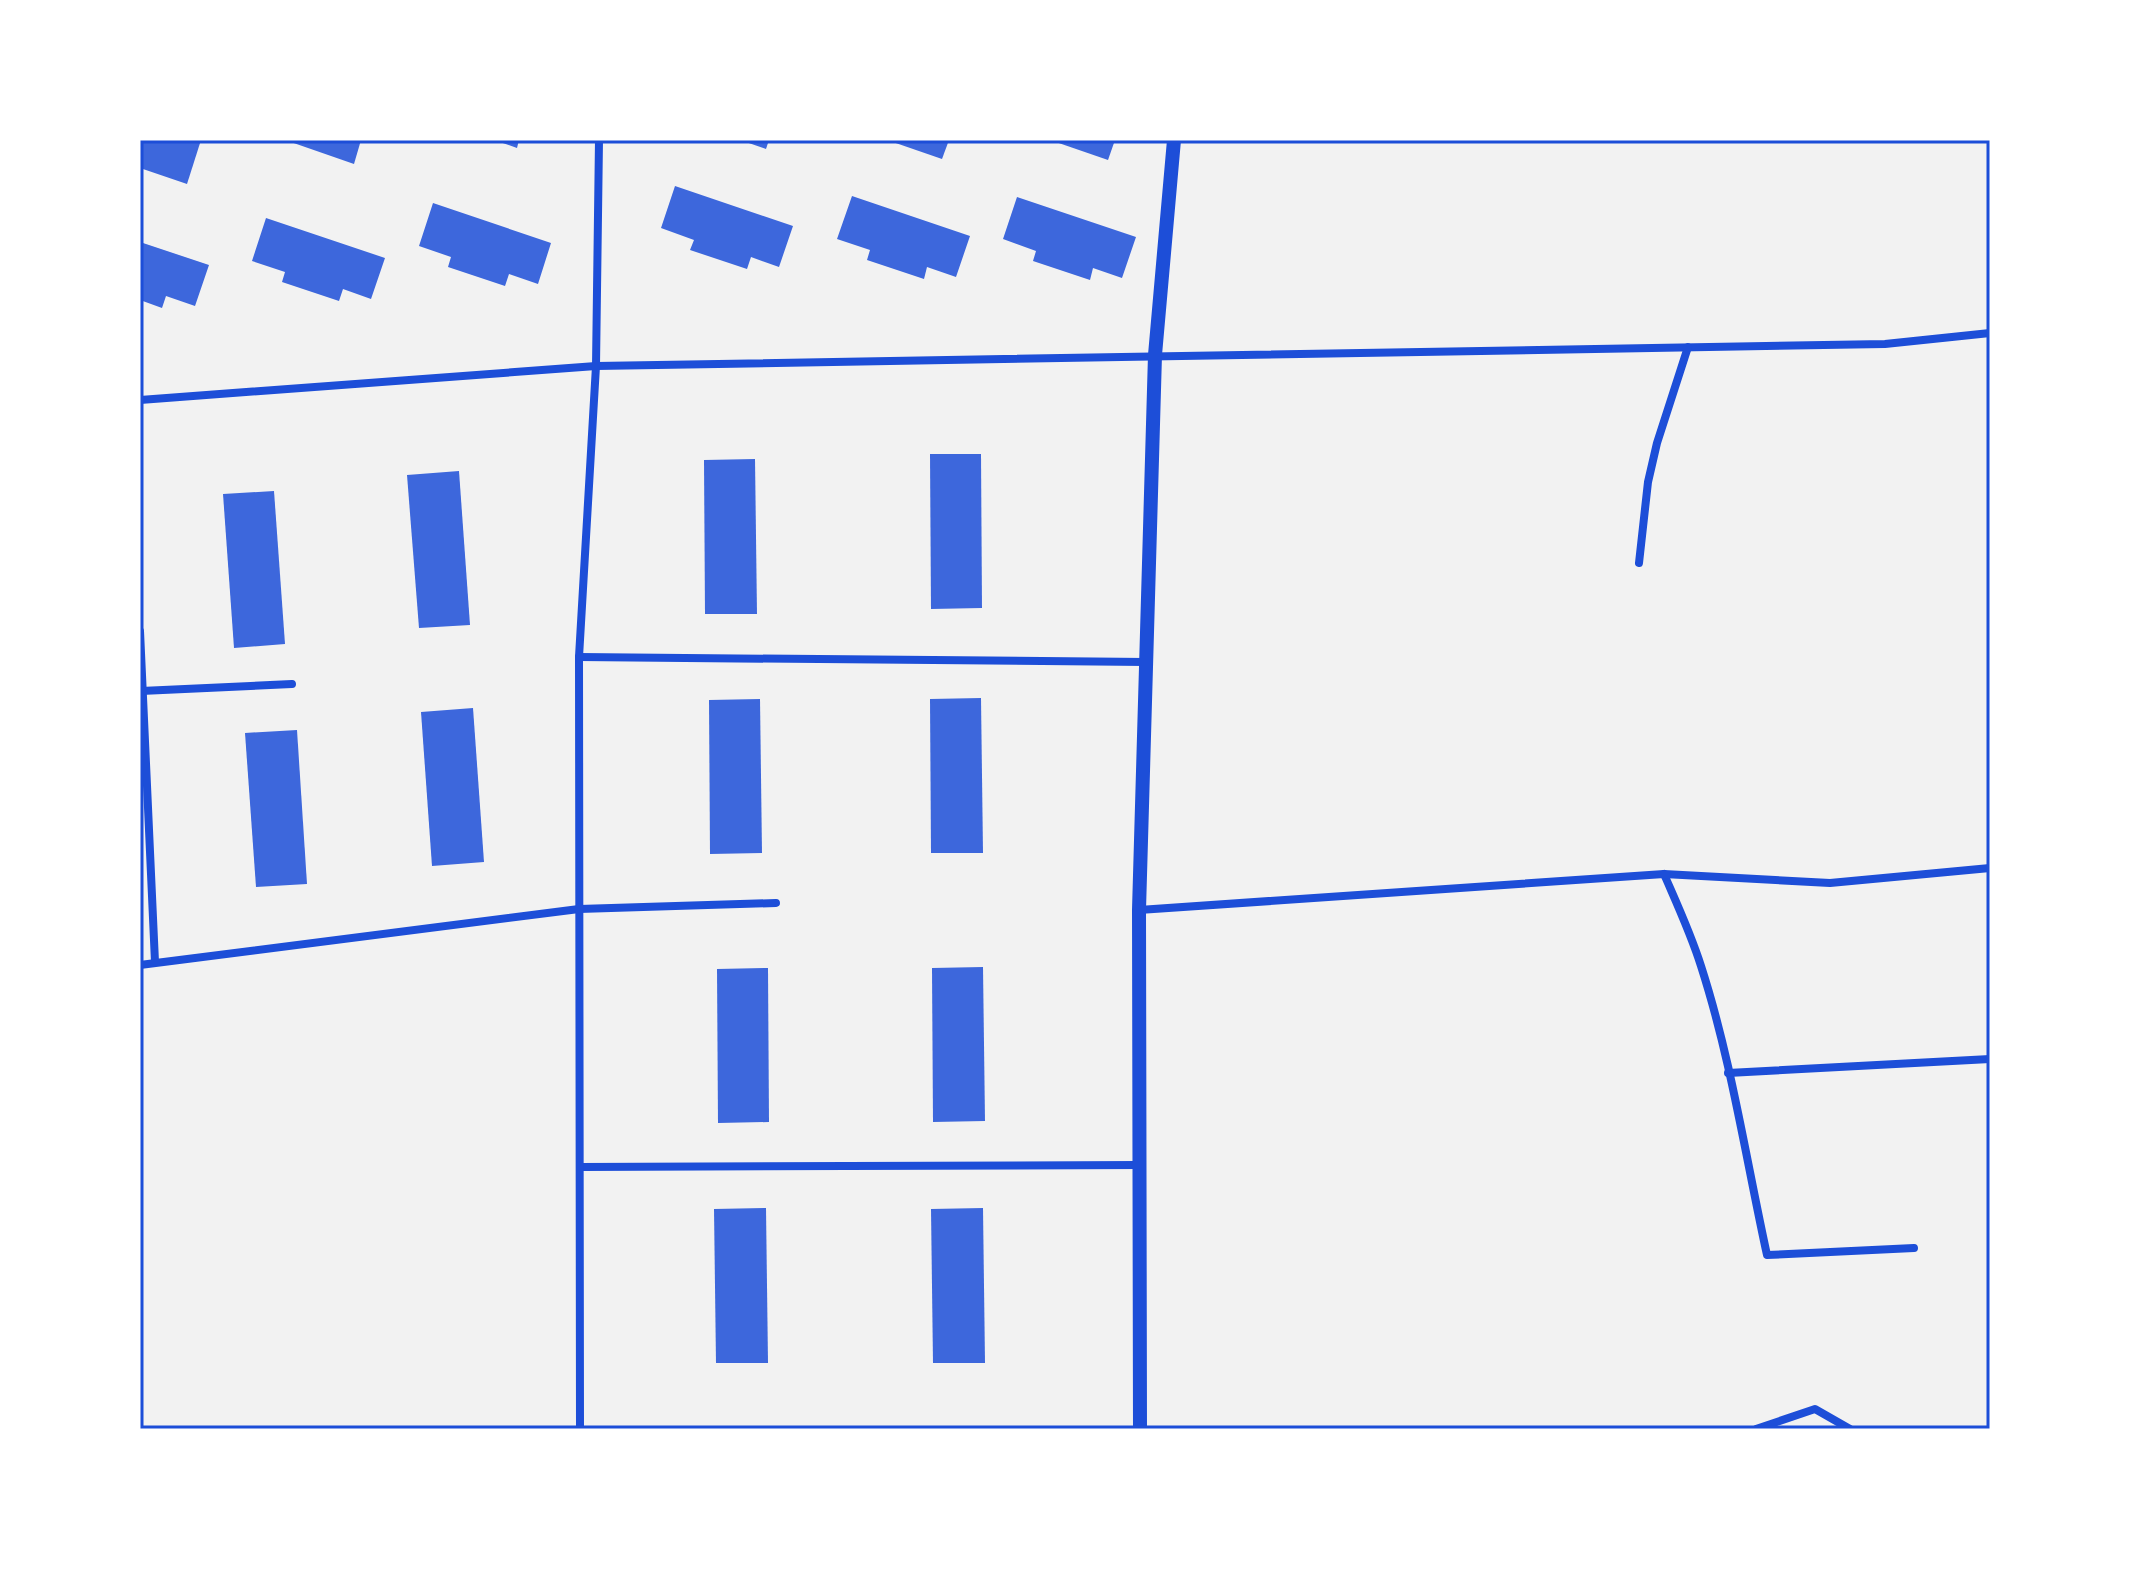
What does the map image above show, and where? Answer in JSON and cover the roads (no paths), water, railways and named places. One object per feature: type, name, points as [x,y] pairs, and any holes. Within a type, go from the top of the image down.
[{"type":"street","points":[[580,1429],[579,657],[596,366],[599,140]]},
{"type":"street","points":[[1140,1429],[1139,910],[1155,355],[1174,140]]},
{"type":"street","points":[[140,400],[596,366],[1885,344],[1990,333]]},
{"type":"street","points":[[1639,563],[1648,482],[1657,443],[1688,347]]},
{"type":"street","points":[[140,631],[155,962]]},
{"type":"street","points":[[579,657],[1146,662]]},
{"type":"street","points":[[141,691],[292,684]]},
{"type":"street","points":[[1139,910],[1664,874],[1830,883],[1990,868]]},
{"type":"street","points":[[1664,874],[1702,968],[1767,1255],[1914,1248]]},
{"type":"street","points":[[140,965],[579,909],[776,903]]},
{"type":"street","points":[[1728,1073],[1990,1059]]},
{"type":"street","points":[[581,1167],[1139,1165]]},
{"type":"street","points":[[1760,1428],[1815,1409],[1850,1429]]}]
